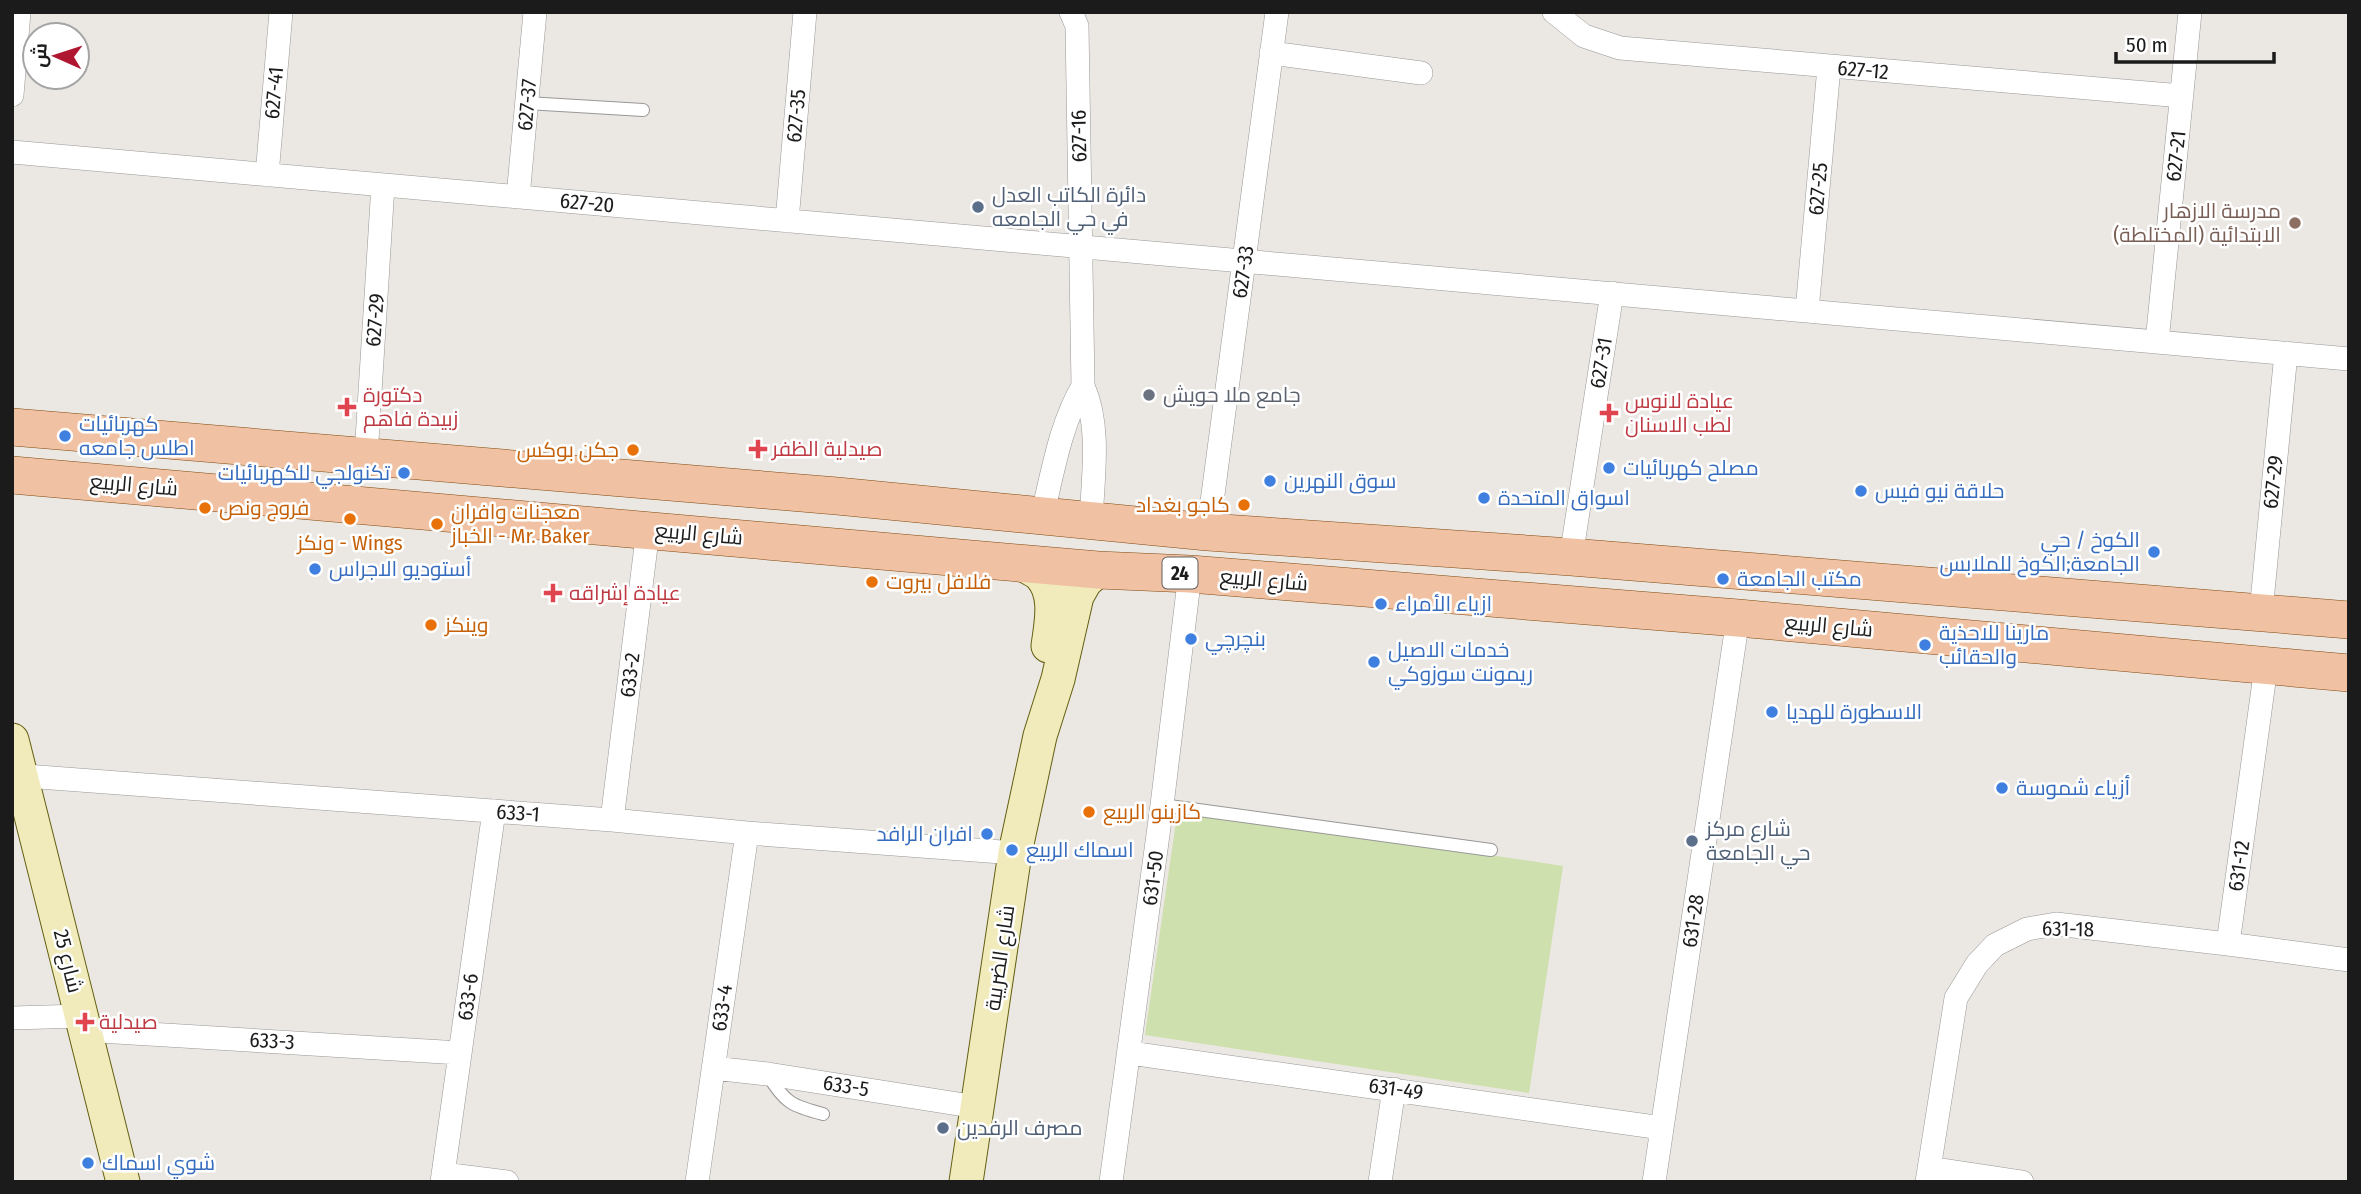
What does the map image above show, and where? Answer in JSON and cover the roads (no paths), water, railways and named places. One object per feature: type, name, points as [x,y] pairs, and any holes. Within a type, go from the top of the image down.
[{"type":"main road","name":"شارع الربيع","points":[[12,427],[837,496],[1208,532],[1571,557],[2349,620]]},
{"type":"main road","points":[[96,482],[104,481],[115,472],[120,459],[112,440],[99,434]]},
{"type":"main road","points":[[186,490],[170,484],[162,470],[162,461],[171,446],[187,442]]},
{"type":"main road","name":"شارع الربيع","points":[[12,475],[1098,570],[1190,574],[1738,618],[2349,673]]},
{"type":"main road","points":[[2022,644],[2026,593]]},
{"type":"street","points":[[12,95],[19,12]]},
{"type":"street","name":"627-41","points":[[267,175],[281,12]]},
{"type":"street","name":"627-37","points":[[518,197],[535,12]]},
{"type":"street","name":"627-35","points":[[788,221],[805,12]]},
{"type":"street","name":"627-16","points":[[1071,12],[1077,26],[1083,386],[1091,402],[1094,464],[1091,520]]},
{"type":"street","name":"627-33","points":[[1208,532],[1277,12]]},
{"type":"street","name":"627-12","points":[[1554,12],[1584,36],[1620,48],[2182,96]]},
{"type":"street","name":"627-21","points":[[2157,342],[2190,12]]},
{"type":"street","points":[[1271,53],[1421,72]]},
{"type":"street","name":"627-25","points":[[1807,311],[1829,67]]},
{"type":"street","name":"627-20","points":[[12,152],[2349,359]]},
{"type":"street","name":"627-29","points":[[366,456],[383,185]]},
{"type":"street","name":"627-31","points":[[1571,557],[1612,293]]},
{"type":"street","name":"627-29","points":[[2261,612],[2286,353]]},
{"type":"street","name":"627-16","points":[[1042,516],[1066,422],[1083,386]]},
{"type":"street","name":"633-2","points":[[612,820],[648,530]]},
{"type":"street","name":"شارع الضريبة","points":[[1021,563],[1040,575],[1052,605],[1040,736]]},
{"type":"street","name":"شارع الضريبة","points":[[966,1182],[1015,853],[1040,736],[1058,678],[1077,596],[1085,582],[1098,570]]},
{"type":"street","name":"631-50","points":[[1111,1182],[1163,805],[1190,574]]},
{"type":"street","name":"631-28","points":[[1654,1182],[1738,618]]},
{"type":"street","name":"631-12","points":[[2228,944],[2266,667]]},
{"type":"street","name":"شارع 25","points":[[12,740],[16,776],[83,1023],[119,1177]]},
{"type":"street","name":"633-1","points":[[16,776],[1015,853]]},
{"type":"street","name":"633-6","points":[[443,1178],[494,811]]},
{"type":"street","name":"633-4","points":[[697,1182],[747,833]]},
{"type":"street","name":"631-18","points":[[1928,1175],[1956,998],[1977,964],[1995,945],[2027,929],[2056,924],[2228,944]]},
{"type":"street","points":[[2228,944],[2349,960]]},
{"type":"street","name":"633-3","points":[[12,1018],[460,1053]]},
{"type":"street","name":"631-49","points":[[1130,1053],[1662,1128]]},
{"type":"street","name":"633-5","points":[[713,1068],[768,1074],[977,1107]]},
{"type":"street","points":[[1380,1182],[1394,1089]]},
{"type":"street","points":[[1928,1175],[2022,1182]]},
{"type":"street","points":[[443,1178],[507,1182]]},
{"type":"lane","points":[[527,103],[643,110]]},
{"type":"lane","points":[[1163,805],[1491,849]]},
{"type":"lane","points":[[768,1074],[782,1096],[796,1107],[823,1114]]},
{"type":"place","name":"دائرة الكاتب العدل في حي الجامعه","points":[[978,207]]},
{"type":"place","name":"مدرسة الازهار الابتدائية (المختلطة)","points":[[2295,223]]},
{"type":"place","name":"جامع ملا حويش","points":[[1149,395]]},
{"type":"place","name":"دكتورة زبيدة فاهم","points":[[347,407]]},
{"type":"place","name":"عيادة لانوس لطب الاسنان","points":[[1609,413]]},
{"type":"place","name":"كهربائيات اطلس جامعه","points":[[65,436]]},
{"type":"place","name":"صيدلية الظفر","points":[[758,449]]},
{"type":"place","name":"جكن بوكس","points":[[633,450]]},
{"type":"place","name":"مصلح كهربائيات","points":[[1609,468]]},
{"type":"place","name":"تكنولجي للكهربائيات","points":[[404,473]]},
{"type":"place","name":"سوق النهرين","points":[[1270,481]]},
{"type":"place","name":"حلاقة نيو فيس","points":[[1861,491]]},
{"type":"place","name":"اسواق المتحدة","points":[[1484,498]]},
{"type":"place","name":"كاجو بغداد","points":[[1244,505]]},
{"type":"place","name":"فروج ونص","points":[[205,508]]},
{"type":"place","name":"ونكز - Wings","points":[[350,519]]},
{"type":"place","name":"معجنات وافران الخباز - Mr. Baker","points":[[437,524]]},
{"type":"place","name":"الكوخ / حي الجامعة;الكوخ للملابس","points":[[2154,552]]},
{"type":"place","name":"أستوديو الاجراس","points":[[315,569]]},
{"type":"place","name":"مكتب الجامعة","points":[[1723,579]]},
{"type":"place","name":"فلافل بيروت","points":[[872,582]]},
{"type":"place","name":"عيادة إشراقه","points":[[553,593]]},
{"type":"place","name":"ازياء الأمراء","points":[[1381,604]]},
{"type":"place","name":"وينكز","points":[[431,625]]},
{"type":"place","name":"بنچرچي","points":[[1191,639]]},
{"type":"place","name":"مارينا للاحذية والحقائب","points":[[1925,645]]},
{"type":"place","name":"خدمات الاصيل ريمونت سوزوكي","points":[[1374,662]]},
{"type":"place","name":"الاسطورة للهديا","points":[[1772,712]]},
{"type":"place","name":"أزياء شموسة","points":[[2002,788]]},
{"type":"place","name":"كازينو الربيع","points":[[1089,812]]},
{"type":"place","name":"افران الرافد","points":[[987,834]]},
{"type":"place","name":"شارع مركز حي الجامعة","points":[[1692,841]]},
{"type":"place","name":"اسماك الربيع","points":[[1012,850]]},
{"type":"place","name":"صيدلية","points":[[85,1022]]},
{"type":"place","name":"مصرف الرفدين","points":[[943,1128]]},
{"type":"place","name":"شوي اسماك","points":[[88,1163]]}]
